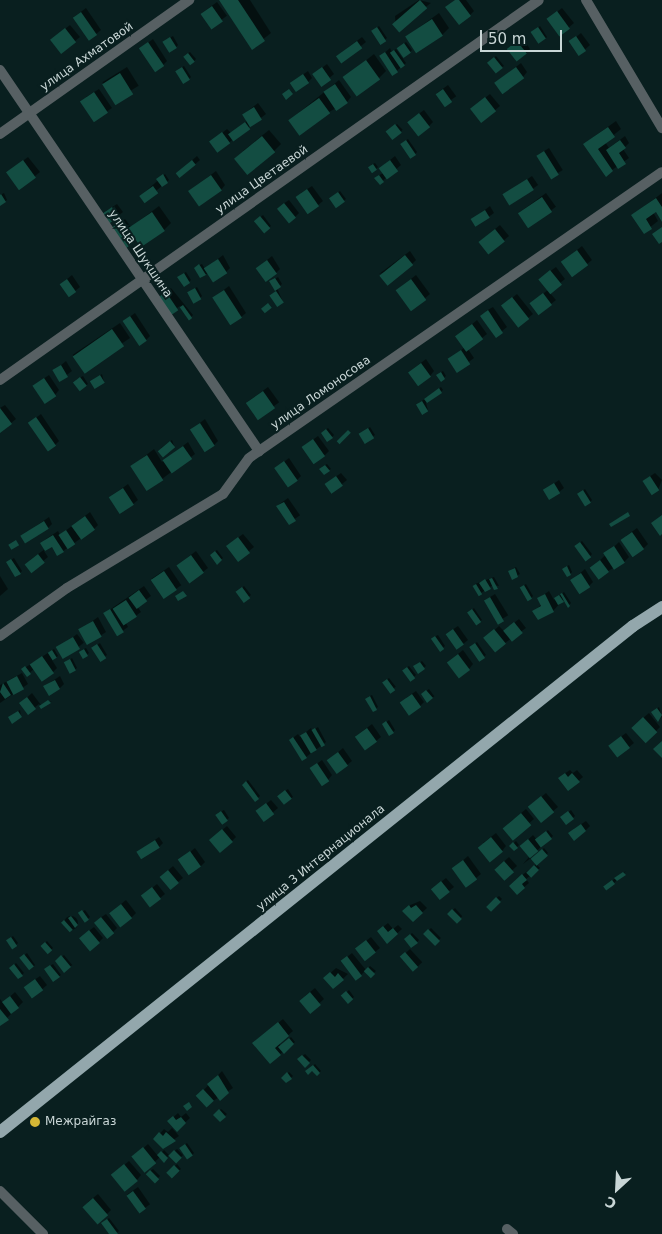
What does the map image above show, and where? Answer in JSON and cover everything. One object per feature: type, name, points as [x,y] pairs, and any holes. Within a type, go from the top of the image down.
[{"type":"main road","name":"улица 3 Интернационала","points":[[0,1132],[633,626],[662,607]]},
{"type":"street","name":"улица Ахматовой","points":[[0,134],[189,0]]},
{"type":"street","name":"улица Цветаевой","points":[[0,380],[539,0]]},
{"type":"street","points":[[586,0],[662,128]]},
{"type":"street","name":"улица Шукшина","points":[[0,70],[259,451]]},
{"type":"street","name":"улица Ломоносова","points":[[0,636],[67,588],[223,494],[249,458],[662,172]]},
{"type":"street","points":[[0,1191],[43,1234]]},
{"type":"building","points":[[219,0],[238,0],[265,41],[252,50]]},
{"type":"building","points":[[420,0],[427,8],[399,33],[392,24]]},
{"type":"building","points":[[455,0],[459,0],[471,16],[459,25],[445,7]]},
{"type":"building","points":[[212,6],[223,22],[211,30],[201,14]]},
{"type":"building","points":[[557,11],[570,29],[559,36],[546,19]]},
{"type":"building","points":[[81,12],[97,35],[89,41],[73,18]]},
{"type":"building","points":[[432,19],[443,36],[416,53],[405,36]]},
{"type":"building","points":[[377,27],[386,41],[380,45],[371,31]]},
{"type":"building","points":[[538,27],[546,39],[538,44],[531,32]]},
{"type":"building","points":[[65,28],[76,42],[61,54],[50,40]]},
{"type":"building","points":[[576,36],[586,51],[579,56],[569,41]]},
{"type":"building","points":[[170,37],[177,48],[169,53],[162,42]]},
{"type":"building","points":[[357,41],[362,48],[341,64],[336,56]]},
{"type":"building","points":[[517,41],[527,54],[517,62],[507,49]]},
{"type":"building","points":[[148,42],[164,66],[155,72],[139,48]]},
{"type":"building","points":[[404,43],[411,53],[404,58],[397,48]]},
{"type":"building","points":[[394,50],[405,66],[401,68],[390,53]]},
{"type":"building","points":[[385,52],[398,72],[392,76],[379,56]]},
{"type":"building","points":[[188,53],[195,62],[190,65],[183,57]]},
{"type":"building","points":[[494,57],[503,68],[496,74],[487,63]]},
{"type":"building","points":[[366,60],[380,79],[357,96],[343,77]]},
{"type":"building","points":[[182,67],[190,80],[183,84],[175,71]]},
{"type":"building","points":[[322,67],[331,80],[321,87],[312,74]]},
{"type":"building","points":[[516,67],[524,78],[502,94],[494,83]]},
{"type":"building","points":[[120,73],[133,94],[115,105],[102,84]]},
{"type":"building","points":[[303,74],[309,83],[296,92],[290,83]]},
{"type":"building","points":[[335,84],[348,103],[336,111],[323,92]]},
{"type":"building","points":[[289,89],[293,94],[286,100],[282,94]]},
{"type":"building","points":[[443,89],[452,102],[445,107],[436,94]]},
{"type":"building","points":[[94,92],[108,113],[94,122],[80,102]]},
{"type":"building","points":[[485,97],[496,111],[481,123],[470,109]]},
{"type":"building","points":[[319,98],[330,113],[299,136],[288,120]]},
{"type":"building","points":[[254,107],[262,120],[250,127],[242,114]]},
{"type":"building","points":[[419,113],[430,127],[418,136],[407,122]]},
{"type":"building","points":[[245,122],[250,129],[233,142],[228,134]]},
{"type":"building","points":[[395,124],[402,133],[392,140],[386,131]]},
{"type":"building","points":[[608,127],[615,137],[598,149],[613,171],[606,177],[583,144]]},
{"type":"building","points":[[222,132],[230,143],[217,153],[209,141]]},
{"type":"building","points":[[262,136],[275,152],[247,175],[234,159]]},
{"type":"building","points":[[406,140],[416,155],[410,159],[400,144]]},
{"type":"building","points":[[620,140],[626,148],[619,153],[626,164],[618,169],[606,150]]},
{"type":"building","points":[[544,151],[559,175],[551,180],[536,156]]},
{"type":"building","points":[[23,160],[36,178],[19,190],[6,172]]},
{"type":"building","points":[[192,160],[196,165],[179,178],[176,173]]},
{"type":"building","points":[[390,160],[398,171],[387,180],[379,168]]},
{"type":"building","points":[[373,164],[377,170],[372,173],[368,167]]},
{"type":"building","points":[[163,174],[168,183],[162,187],[156,179]]},
{"type":"building","points":[[211,175],[222,191],[199,207],[188,191]]},
{"type":"building","points":[[379,175],[384,182],[380,185],[374,178]]},
{"type":"building","points":[[527,179],[534,190],[509,205],[502,194]]},
{"type":"building","points":[[153,186],[158,193],[145,203],[139,196]]},
{"type":"building","points":[[307,189],[319,206],[308,214],[296,197]]},
{"type":"building","points":[[338,192],[345,202],[336,208],[329,198]]},
{"type":"building","points":[[0,195],[6,202],[0,206]]},
{"type":"building","points":[[542,197],[552,212],[528,228],[518,213]]},
{"type":"building","points":[[656,198],[662,207],[662,222],[656,212],[646,219],[652,229],[644,234],[631,215]]},
{"type":"building","points":[[284,203],[296,218],[289,223],[277,209]]},
{"type":"building","points":[[112,207],[119,217],[107,225],[101,215]]},
{"type":"building","points":[[485,210],[490,218],[475,227],[471,219]]},
{"type":"building","points":[[152,212],[165,231],[141,247],[128,228]]},
{"type":"building","points":[[260,216],[270,228],[264,233],[254,221]]},
{"type":"building","points":[[120,222],[134,243],[123,250],[109,229]]},
{"type":"building","points":[[662,227],[662,242],[659,244],[652,234]]},
{"type":"building","points":[[495,229],[505,242],[488,255],[478,242]]},
{"type":"building","points":[[577,250],[588,265],[572,277],[561,262]]},
{"type":"building","points":[[405,255],[413,265],[388,286],[379,276]]},
{"type":"building","points":[[218,259],[227,273],[213,283],[204,268]]},
{"type":"building","points":[[267,260],[277,274],[266,282],[256,268]]},
{"type":"building","points":[[199,264],[206,275],[200,278],[194,268]]},
{"type":"building","points":[[550,270],[562,285],[550,294],[538,279]]},
{"type":"building","points":[[184,273],[190,283],[184,287],[177,277]]},
{"type":"building","points":[[275,278],[281,287],[275,291],[269,281]]},
{"type":"building","points":[[67,279],[76,292],[69,297],[60,284]]},
{"type":"building","points":[[411,279],[426,300],[411,311],[396,290]]},
{"type":"building","points":[[195,288],[201,299],[193,304],[187,292]]},
{"type":"building","points":[[224,290],[242,318],[230,325],[212,298]]},
{"type":"building","points":[[276,291],[284,303],[277,307],[269,295]]},
{"type":"building","points":[[166,292],[178,310],[168,317],[156,299]]},
{"type":"building","points":[[543,293],[552,305],[538,315],[529,303]]},
{"type":"building","points":[[512,297],[529,319],[518,328],[501,306]]},
{"type":"building","points":[[268,303],[272,308],[265,313],[261,309]]},
{"type":"building","points":[[183,305],[192,318],[189,320],[180,307]]},
{"type":"building","points":[[488,310],[503,333],[496,338],[480,316]]},
{"type":"building","points":[[130,316],[147,341],[139,346],[123,321]]},
{"type":"building","points":[[472,324],[483,339],[466,352],[455,336]]},
{"type":"building","points":[[112,329],[124,346],[85,374],[73,357]]},
{"type":"building","points":[[461,350],[470,364],[457,373],[448,359]]},
{"type":"building","points":[[421,363],[431,377],[418,386],[408,372]]},
{"type":"building","points":[[61,365],[68,377],[59,382],[52,370]]},
{"type":"building","points":[[441,372],[445,379],[441,382],[436,375]]},
{"type":"building","points":[[100,375],[105,383],[95,389],[90,381]]},
{"type":"building","points":[[80,377],[87,386],[80,391],[73,383]]},
{"type":"building","points":[[44,378],[56,396],[45,404],[32,386]]},
{"type":"building","points":[[439,388],[442,393],[427,403],[424,399]]},
{"type":"building","points":[[263,391],[275,408],[258,420],[246,403]]},
{"type":"building","points":[[422,401],[428,411],[422,415],[416,405]]},
{"type":"building","points":[[0,408],[12,424],[0,433]]},
{"type":"building","points":[[36,417],[56,446],[48,451],[28,423]]},
{"type":"building","points":[[200,423],[215,446],[205,452],[190,430]]},
{"type":"building","points":[[368,428],[374,438],[365,444],[359,434]]},
{"type":"building","points":[[326,429],[333,438],[327,442],[321,433]]},
{"type":"building","points":[[348,430],[351,433],[340,444],[337,441]]},
{"type":"building","points":[[313,439],[325,456],[314,464],[302,447]]},
{"type":"building","points":[[170,441],[175,447],[163,457],[158,451]]},
{"type":"building","points":[[183,446],[192,459],[172,473],[163,460]]},
{"type":"building","points":[[147,455],[163,480],[147,491],[130,466]]},
{"type":"building","points":[[284,461],[298,481],[288,488],[274,468]]},
{"type":"building","points":[[325,465],[330,471],[324,475],[319,469]]},
{"type":"building","points":[[336,476],[343,486],[331,494],[325,484]]},
{"type":"building","points":[[650,476],[659,490],[652,495],[642,481]]},
{"type":"building","points":[[554,483],[560,493],[549,500],[543,490]]},
{"type":"building","points":[[123,488],[134,505],[120,514],[109,497]]},
{"type":"building","points":[[583,490],[591,503],[585,506],[577,494]]},
{"type":"building","points":[[284,502],[296,521],[289,525],[276,506]]},
{"type":"building","points":[[628,512],[630,516],[611,527],[609,524]]},
{"type":"building","points":[[662,515],[662,534],[660,536],[651,523]]},
{"type":"building","points":[[85,516],[95,530],[81,540],[71,526]]},
{"type":"building","points":[[44,521],[49,529],[25,543],[20,536]]},
{"type":"building","points":[[66,530],[75,544],[68,549],[58,535]]},
{"type":"building","points":[[632,532],[644,549],[633,557],[621,540]]},
{"type":"building","points":[[53,535],[64,552],[57,556],[52,547],[45,551],[40,543]]},
{"type":"building","points":[[238,537],[250,553],[238,562],[226,546]]},
{"type":"building","points":[[16,540],[19,545],[11,550],[8,545]]},
{"type":"building","points":[[580,542],[591,557],[586,561],[574,546]]},
{"type":"building","points":[[614,546],[625,563],[614,570],[603,553]]},
{"type":"building","points":[[215,551],[222,560],[217,565],[210,555]]},
{"type":"building","points":[[38,554],[45,563],[31,573],[25,564]]},
{"type":"building","points":[[191,555],[204,573],[189,583],[176,566]]},
{"type":"building","points":[[11,559],[21,574],[15,577],[6,562]]},
{"type":"building","points":[[600,560],[609,572],[599,580],[590,568]]},
{"type":"building","points":[[567,566],[571,575],[567,577],[562,569]]},
{"type":"building","points":[[515,568],[518,577],[512,580],[508,571]]},
{"type":"building","points":[[164,571],[177,590],[164,599],[151,580]]},
{"type":"building","points":[[581,573],[590,587],[579,594],[570,580]]},
{"type":"building","points":[[492,578],[498,589],[494,590],[489,579]]},
{"type":"building","points":[[485,579],[491,589],[485,592],[479,583]]},
{"type":"building","points":[[476,584],[482,594],[479,596],[473,586]]},
{"type":"building","points":[[524,585],[532,599],[528,601],[520,588]]},
{"type":"building","points":[[242,587],[250,598],[244,603],[236,592]]},
{"type":"building","points":[[139,590],[147,601],[137,609],[128,598]]},
{"type":"building","points":[[183,591],[187,596],[178,601],[175,596]]},
{"type":"building","points":[[562,593],[570,606],[568,608],[560,594]]},
{"type":"building","points":[[545,594],[554,612],[538,620],[532,611],[541,606],[537,598]]},
{"type":"building","points":[[559,595],[564,602],[558,605],[554,598]]},
{"type":"building","points":[[490,597],[504,621],[498,625],[484,600]]},
{"type":"building","points":[[126,600],[137,617],[123,625],[113,609]]},
{"type":"building","points":[[110,609],[124,632],[117,636],[103,613]]},
{"type":"building","points":[[472,609],[481,622],[476,626],[467,612]]},
{"type":"building","points":[[93,621],[102,637],[87,645],[78,629]]},
{"type":"building","points":[[514,622],[523,633],[512,642],[503,631]]},
{"type":"building","points":[[453,629],[464,645],[457,650],[446,634]]},
{"type":"building","points":[[494,629],[506,644],[495,653],[483,638]]},
{"type":"building","points":[[435,636],[444,649],[440,652],[431,639]]},
{"type":"building","points":[[73,637],[80,649],[63,659],[56,647]]},
{"type":"building","points":[[475,643],[485,658],[479,662],[469,647]]},
{"type":"building","points":[[97,644],[106,658],[100,662],[91,648]]},
{"type":"building","points":[[84,649],[88,656],[83,659],[79,652]]},
{"type":"building","points":[[52,650],[57,658],[53,660],[48,653]]},
{"type":"building","points":[[458,654],[470,670],[459,678],[447,662]]},
{"type":"building","points":[[42,656],[54,673],[42,682],[30,665]]},
{"type":"building","points":[[70,659],[76,671],[70,674],[64,662]]},
{"type":"building","points":[[420,662],[425,669],[418,674],[413,666]]},
{"type":"building","points":[[25,666],[31,674],[27,677],[21,669]]},
{"type":"building","points":[[407,667],[415,678],[410,682],[402,671]]},
{"type":"building","points":[[17,676],[24,689],[13,695],[6,682]]},
{"type":"building","points":[[387,679],[395,690],[390,694],[382,683]]},
{"type":"building","points":[[55,680],[60,689],[49,696],[43,686]]},
{"type":"building","points":[[3,683],[11,695],[5,699],[0,692]]},
{"type":"building","points":[[426,690],[433,698],[427,703],[421,694]]},
{"type":"building","points":[[412,694],[421,707],[409,716],[400,703]]},
{"type":"building","points":[[370,696],[377,710],[373,712],[365,699]]},
{"type":"building","points":[[27,697],[36,709],[28,715],[19,703]]},
{"type":"building","points":[[48,700],[51,703],[41,709],[39,706]]},
{"type":"building","points":[[657,708],[662,715],[658,722],[651,712]]},
{"type":"building","points":[[18,711],[22,717],[12,724],[8,717]]},
{"type":"building","points":[[643,717],[657,732],[646,743],[631,728]]},
{"type":"building","points":[[386,721],[394,733],[389,736],[382,724]]},
{"type":"building","points":[[315,728],[325,745],[322,747],[312,730]]},
{"type":"building","points":[[367,728],[377,742],[365,751],[355,737]]},
{"type":"building","points":[[306,732],[317,750],[311,754],[300,736]]},
{"type":"building","points":[[621,736],[630,748],[617,758],[608,746]]},
{"type":"building","points":[[293,737],[307,758],[302,761],[289,740]]},
{"type":"building","points":[[662,741],[662,758],[653,749]]},
{"type":"building","points":[[338,752],[348,766],[337,774],[327,760]]},
{"type":"building","points":[[317,763],[329,781],[322,786],[310,768]]},
{"type":"building","points":[[565,773],[568,777],[572,773],[580,782],[568,791],[558,778]]},
{"type":"building","points":[[246,781],[259,799],[255,802],[242,785]]},
{"type":"building","points":[[285,790],[292,799],[284,805],[277,796]]},
{"type":"building","points":[[541,796],[554,812],[541,823],[528,807]]},
{"type":"building","points":[[266,803],[274,814],[264,822],[255,811]]},
{"type":"building","points":[[221,811],[228,821],[222,825],[215,815]]},
{"type":"building","points":[[568,811],[574,819],[566,825],[560,817]]},
{"type":"building","points":[[521,813],[531,825],[513,841],[503,828]]},
{"type":"building","points":[[581,824],[586,831],[574,841],[568,833]]},
{"type":"building","points":[[222,829],[233,842],[220,853],[209,840]]},
{"type":"building","points":[[546,831],[552,839],[541,847],[535,839]]},
{"type":"building","points":[[491,837],[503,852],[490,862],[478,848]]},
{"type":"building","points":[[528,839],[538,851],[530,858],[520,846]]},
{"type":"building","points":[[155,840],[160,848],[141,859],[136,852]]},
{"type":"building","points":[[513,842],[518,848],[514,851],[509,846]]},
{"type":"building","points":[[542,849],[548,856],[537,866],[531,859]]},
{"type":"building","points":[[190,851],[201,867],[189,875],[178,860]]},
{"type":"building","points":[[463,860],[477,879],[466,888],[452,868]]},
{"type":"building","points":[[504,861],[514,872],[504,881],[494,870]]},
{"type":"building","points":[[534,865],[539,870],[531,878],[526,873]]},
{"type":"building","points":[[168,870],[179,883],[171,890],[160,877]]},
{"type":"building","points":[[623,872],[626,875],[617,881],[614,878]]},
{"type":"building","points":[[522,874],[527,880],[522,884],[525,888],[517,895],[509,886]]},
{"type":"building","points":[[612,880],[615,884],[606,891],[603,887]]},
{"type":"building","points":[[441,881],[450,892],[440,900],[431,889]]},
{"type":"building","points":[[152,887],[161,899],[150,907],[141,895]]},
{"type":"building","points":[[496,897],[501,902],[491,912],[486,907]]},
{"type":"building","points":[[121,904],[132,918],[120,927],[109,913]]},
{"type":"building","points":[[409,905],[411,908],[416,905],[423,913],[413,922],[402,911]]},
{"type":"building","points":[[452,909],[462,919],[457,924],[447,914]]},
{"type":"building","points":[[82,910],[89,920],[85,923],[78,913]]},
{"type":"building","points":[[71,916],[78,925],[75,928],[68,918]]},
{"type":"building","points":[[101,917],[114,933],[107,939],[94,923]]},
{"type":"building","points":[[64,920],[73,930],[70,932],[61,923]]},
{"type":"building","points":[[383,926],[388,932],[393,928],[398,934],[387,944],[377,931]]},
{"type":"building","points":[[428,929],[440,941],[435,946],[423,934]]},
{"type":"building","points":[[89,930],[100,943],[90,951],[79,938]]},
{"type":"building","points":[[410,934],[418,943],[411,948],[404,939]]},
{"type":"building","points":[[11,937],[17,946],[12,949],[6,940]]},
{"type":"building","points":[[366,940],[376,953],[365,961],[355,949]]},
{"type":"building","points":[[45,942],[52,950],[48,954],[40,946]]},
{"type":"building","points":[[405,952],[418,967],[413,972],[400,957]]},
{"type":"building","points":[[24,954],[34,967],[29,970],[19,958]]},
{"type":"building","points":[[61,955],[71,967],[64,973],[55,961]]},
{"type":"building","points":[[347,956],[362,976],[356,981],[341,961]]},
{"type":"building","points":[[14,964],[23,976],[18,979],[9,968]]},
{"type":"building","points":[[50,965],[60,977],[53,982],[44,969]]},
{"type":"building","points":[[368,967],[375,974],[371,978],[364,971]]},
{"type":"building","points":[[330,972],[335,977],[338,973],[344,980],[333,989],[323,978]]},
{"type":"building","points":[[35,979],[43,990],[32,999],[24,987]]},
{"type":"building","points":[[346,991],[353,999],[348,1004],[341,996]]},
{"type":"building","points":[[310,992],[321,1005],[310,1014],[299,1001]]},
{"type":"building","points":[[10,996],[19,1008],[11,1014],[2,1002]]},
{"type":"building","points":[[0,1009],[9,1020],[0,1026]]},
{"type":"building","points":[[278,1022],[289,1036],[275,1048],[281,1055],[270,1064],[252,1043]]},
{"type":"building","points":[[289,1038],[294,1044],[284,1054],[278,1047]]},
{"type":"building","points":[[302,1055],[310,1063],[305,1068],[297,1059]]},
{"type":"building","points":[[313,1065],[320,1073],[317,1076],[312,1071],[308,1075],[305,1071]]},
{"type":"building","points":[[287,1072],[292,1079],[286,1083],[281,1078]]},
{"type":"building","points":[[218,1075],[229,1093],[220,1101],[207,1084]]},
{"type":"building","points":[[203,1089],[214,1101],[207,1108],[196,1096]]},
{"type":"building","points":[[189,1102],[192,1107],[187,1111],[183,1106]]},
{"type":"building","points":[[219,1109],[226,1117],[220,1122],[213,1115]]},
{"type":"building","points":[[173,1116],[176,1120],[181,1117],[186,1123],[177,1132],[167,1121]]},
{"type":"building","points":[[159,1132],[163,1136],[166,1132],[176,1141],[163,1149],[153,1139]]},
{"type":"building","points":[[185,1144],[193,1156],[187,1160],[179,1148]]},
{"type":"building","points":[[143,1147],[156,1163],[145,1173],[131,1156]]},
{"type":"building","points":[[174,1150],[182,1158],[176,1163],[168,1156]]},
{"type":"building","points":[[161,1151],[168,1158],[164,1163],[157,1155]]},
{"type":"building","points":[[124,1164],[138,1181],[125,1192],[111,1175]]},
{"type":"building","points":[[174,1165],[180,1171],[172,1178],[166,1173]]},
{"type":"building","points":[[150,1170],[159,1179],[155,1183],[146,1174]]},
{"type":"building","points":[[133,1191],[146,1209],[139,1214],[127,1196]]},
{"type":"building","points":[[93,1198],[108,1215],[98,1225],[82,1207]]},
{"type":"building","points":[[107,1219],[118,1234],[109,1234],[101,1223]]},
{"type":"place","name":"Межрайгаз","points":[[35,1122]]}]
